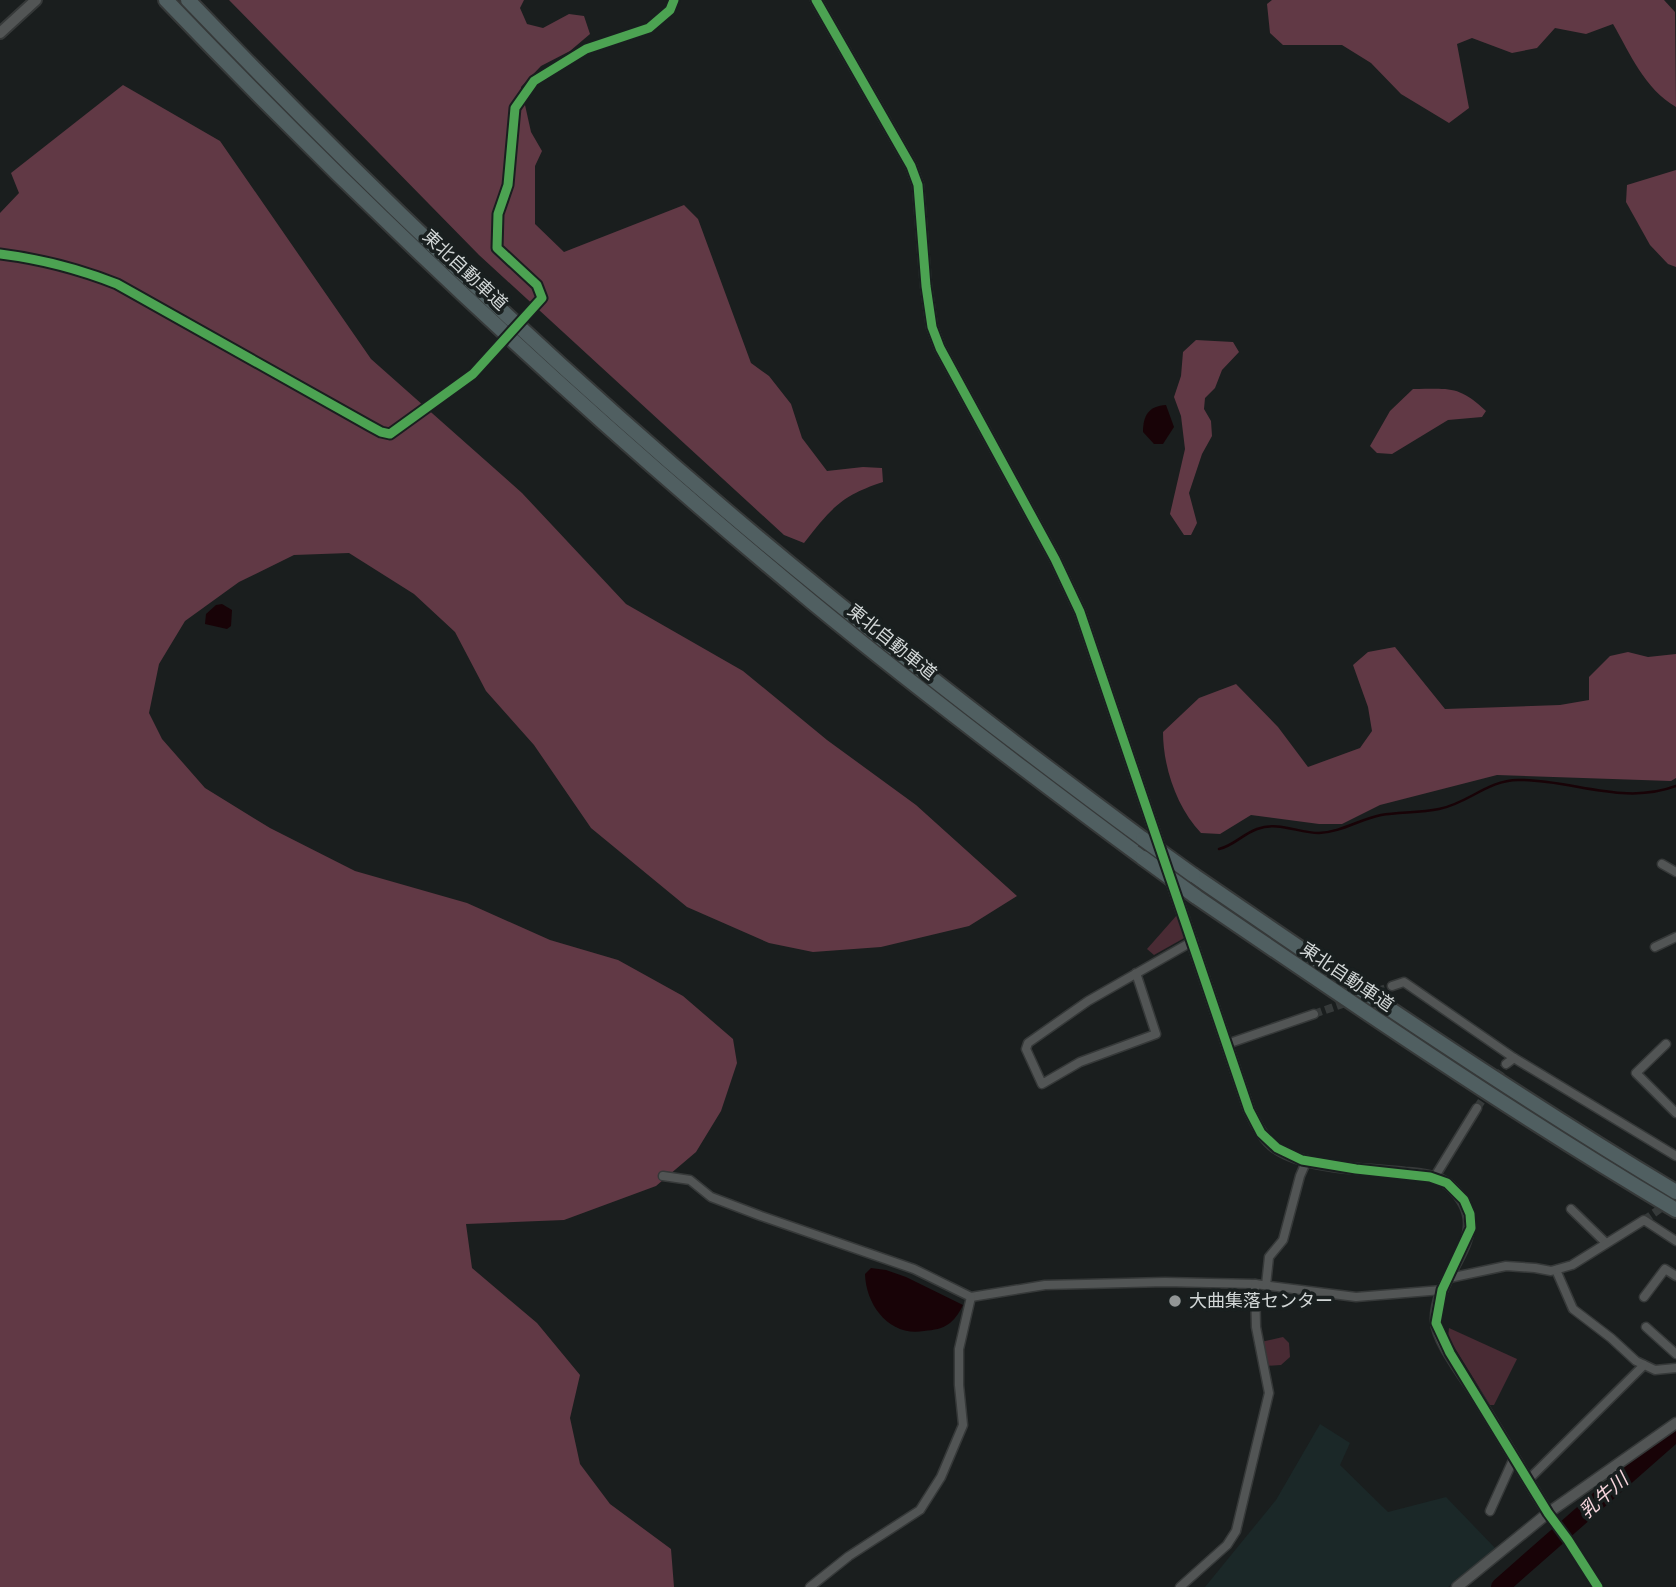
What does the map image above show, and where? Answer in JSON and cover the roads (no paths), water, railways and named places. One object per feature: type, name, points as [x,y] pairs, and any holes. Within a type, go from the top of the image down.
[{"type":"highway","name":"東北自動車道","points":[[166,0],[387,223],[499,329],[630,447],[803,595],[928,696],[1195,896],[1409,1042],[1551,1134],[1676,1210]]},
{"type":"highway","name":"東北自動車道","points":[[188,0],[397,212],[560,363],[822,590],[939,684],[1193,875],[1418,1029],[1676,1192]]},
{"type":"main road","points":[[0,33],[36,0]]},
{"type":"street","points":[[0,254],[50,262],[117,284],[381,432],[390,434],[473,374],[542,298],[537,285],[497,248],[498,214],[508,185],[515,108],[534,81],[586,48],[649,28],[670,10],[674,0]]},
{"type":"street","points":[[816,0],[911,166],[918,185],[932,327],[940,348],[1055,559],[1080,612],[1249,1110],[1261,1133],[1276,1148],[1307,1160],[1434,1178],[1447,1183],[1464,1200],[1470,1214],[1471,1228],[1442,1290],[1436,1323],[1440,1335],[1548,1513],[1598,1587]]},
{"type":"street","points":[[1662,864],[1676,872]]},
{"type":"street","points":[[1655,947],[1676,937]]},
{"type":"street","points":[[1136,973],[1156,1034],[1080,1062],[1042,1084],[1026,1049],[1028,1043],[1088,1001],[1136,973],[1193,941]]},
{"type":"street","points":[[1392,986],[1404,982],[1514,1058],[1676,1156]]},
{"type":"street","points":[[1227,1044],[1314,1014]]},
{"type":"street","points":[[1666,1044],[1636,1073],[1676,1113]]},
{"type":"street","points":[[1506,1064],[1514,1058]]},
{"type":"street","points":[[1434,1178],[1477,1108]]},
{"type":"street","points":[[1266,1285],[1269,1257],[1283,1240],[1300,1176],[1307,1160]]},
{"type":"street","points":[[663,1176],[690,1180],[711,1197],[914,1269],[971,1297],[1045,1285],[1165,1282],[1255,1284],[1356,1297],[1442,1290]]},
{"type":"street","points":[[1571,1209],[1606,1243]]},
{"type":"street","points":[[1449,1278],[1506,1266],[1556,1270],[1572,1265],[1644,1220],[1676,1241]]},
{"type":"street","points":[[1644,1297],[1665,1269],[1676,1276]]},
{"type":"street","points":[[1556,1270],[1573,1309],[1636,1361],[1655,1370],[1676,1368]]},
{"type":"street","points":[[1180,1587],[1227,1545],[1236,1531],[1269,1393],[1256,1327],[1255,1284]]},
{"type":"street","points":[[810,1587],[849,1556],[920,1510],[942,1477],[962,1425],[958,1385],[960,1349],[971,1297]]},
{"type":"street","points":[[1646,1326],[1676,1354]]},
{"type":"street","points":[[1528,1480],[1644,1365]]},
{"type":"street","points":[[1457,1587],[1548,1513],[1676,1423]]},
{"type":"street","points":[[1490,1511],[1514,1458]]},
{"type":"waterway","points":[[1219,849],[1265,827],[1319,833],[1381,815],[1439,809],[1507,781],[1558,783],[1617,793],[1656,791],[1676,786]]},
{"type":"waterway","name":"乳牛川","points":[[1500,1587],[1676,1432]]},
{"type":"tunnel","points":[[1366,995],[1392,986]]},
{"type":"tunnel","points":[[1314,1014],[1351,1001]]},
{"type":"tunnel","points":[[1477,1108],[1506,1064]]},
{"type":"tunnel","points":[[1644,1220],[1667,1204]]},
{"type":"place","name":"大曲集落センター","points":[[1175,1301]]}]
